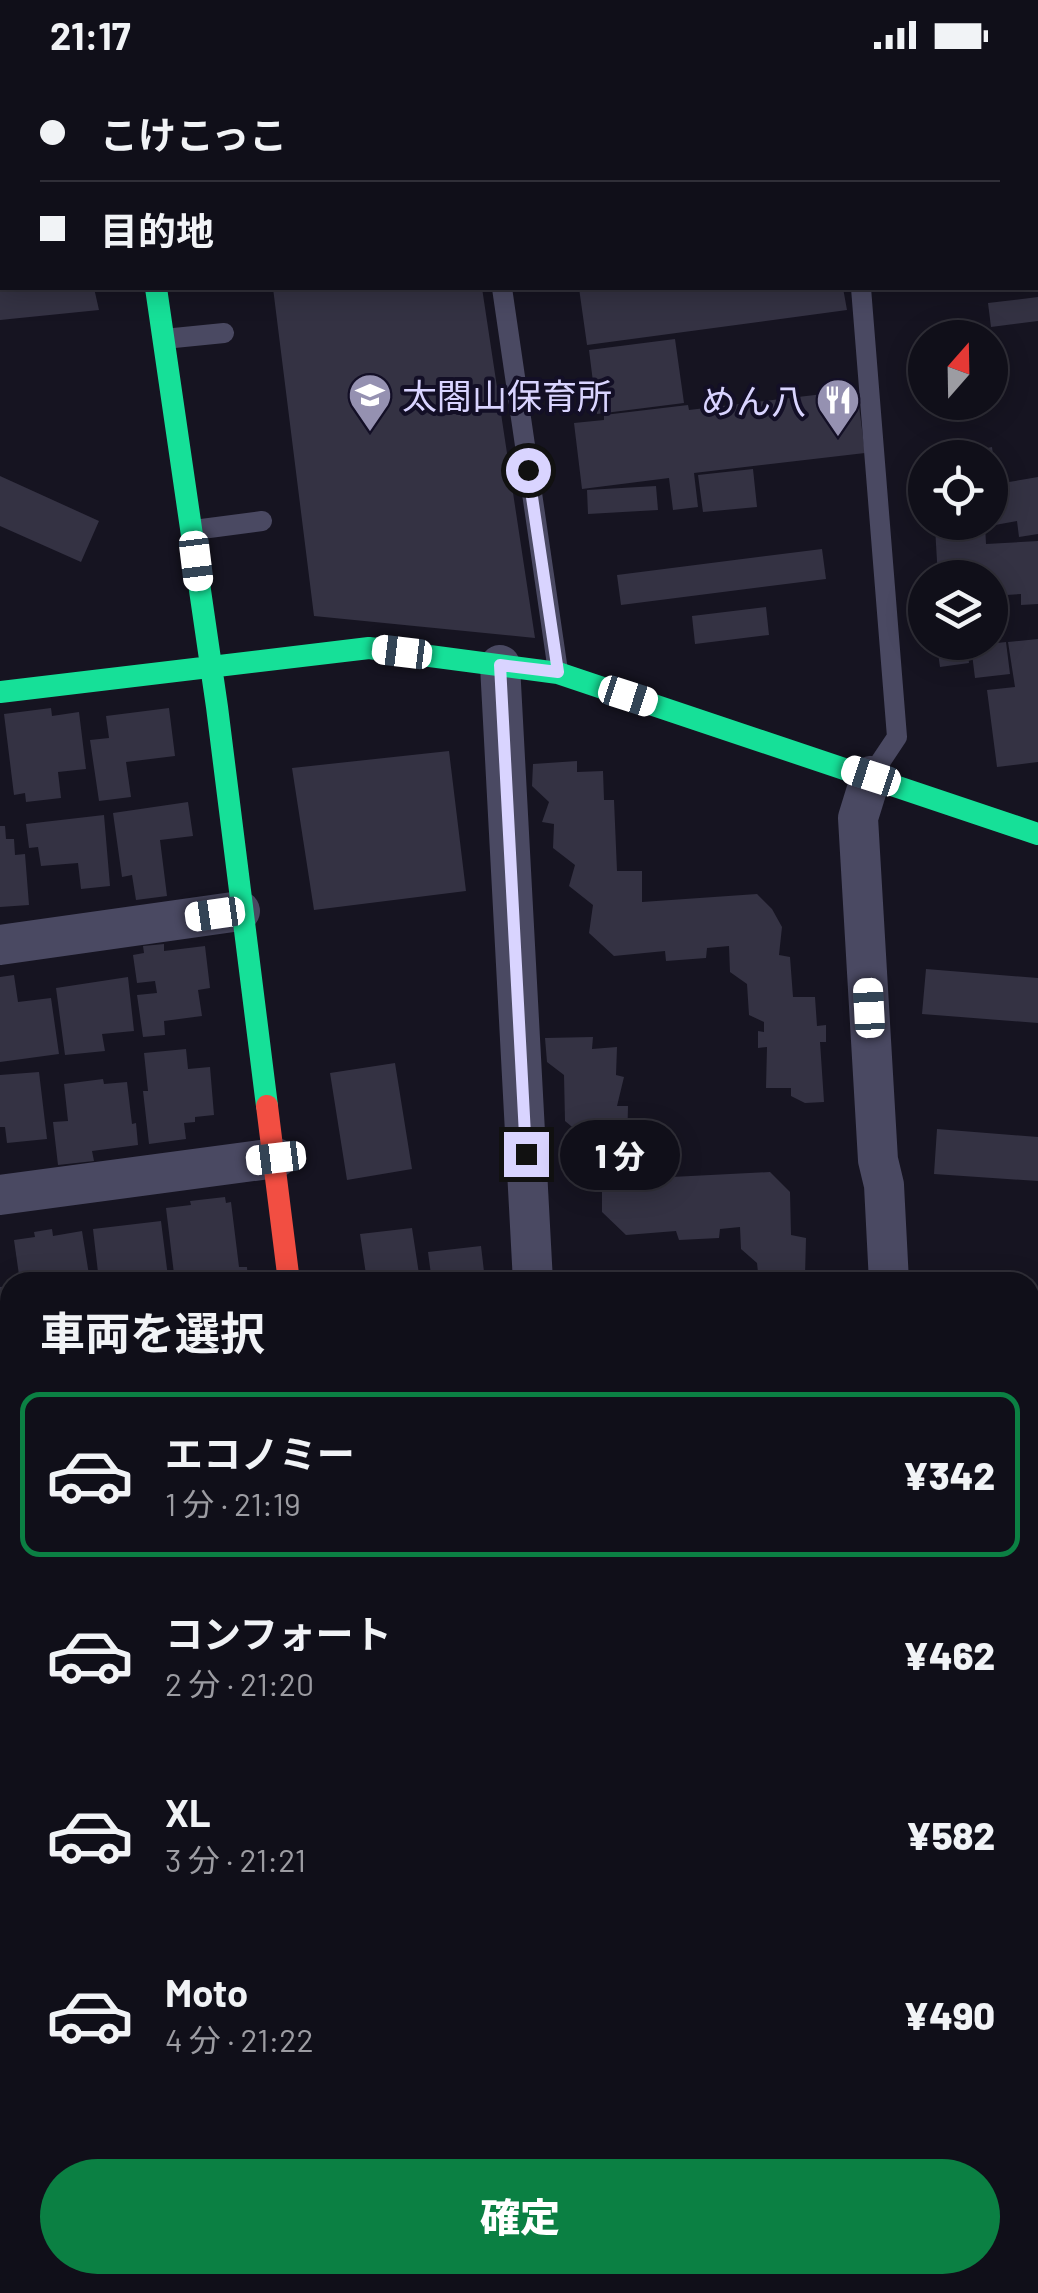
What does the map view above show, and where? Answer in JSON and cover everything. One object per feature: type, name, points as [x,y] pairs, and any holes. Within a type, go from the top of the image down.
[{"type":"street","points":[[156,290],[211,664],[288,1272]]},
{"type":"street","points":[[0,692],[368,648],[558,672],[1038,834]]},
{"type":"street","points":[[500,665],[532,1272]]},
{"type":"street","points":[[871,776],[858,818],[888,1272]]},
{"type":"street","points":[[0,945],[240,911]]},
{"type":"street","points":[[0,1195],[276,1158]]},
{"type":"lane","points":[[502,290],[558,672]]},
{"type":"lane","points":[[861,290],[897,737],[871,776]]},
{"type":"lane","points":[[162,339],[224,333]]},
{"type":"lane","points":[[192,530],[262,521]]},
{"type":"building","points":[[0,290],[94,290],[99,310],[0,320]]},
{"type":"building","points":[[273,290],[482,290],[535,638],[314,616]]},
{"type":"building","points":[[579,290],[843,290],[847,310],[587,345]]},
{"type":"building","points":[[1038,297],[1038,321],[1008,325],[1008,320],[990,320],[988,303]]},
{"type":"building","points":[[675,339],[684,403],[597,414],[589,350]]},
{"type":"building","points":[[857,390],[865,453],[694,473],[698,507],[673,510],[669,478],[582,489],[574,423],[604,420],[604,415],[688,405],[689,410]]},
{"type":"building","points":[[753,469],[757,507],[703,512],[698,475]]},
{"type":"building","points":[[0,476],[99,521],[81,562],[0,526]]},
{"type":"building","points":[[1038,477],[1038,534],[1019,537],[1017,521],[1008,523],[1008,482]]},
{"type":"building","points":[[656,486],[658,510],[588,514],[587,490]]},
{"type":"building","points":[[936,540],[986,540],[986,544],[1038,541],[1038,604],[1021,605],[1021,594],[1008,595],[1008,560],[937,560]]},
{"type":"building","points":[[822,549],[826,579],[621,605],[617,575]]},
{"type":"building","points":[[766,607],[769,635],[695,644],[692,616]]},
{"type":"building","points":[[1038,639],[1038,762],[997,767],[987,690],[1015,687],[1008,642]]},
{"type":"building","points":[[1008,658],[1010,674],[975,678],[973,660]]},
{"type":"building","points":[[939,660],[969,660],[969,663],[940,667]]},
{"type":"building","points":[[51,708],[52,716],[79,712],[86,769],[58,772],[61,798],[26,802],[25,793],[14,795],[4,714]]},
{"type":"building","points":[[169,708],[175,756],[126,762],[131,797],[99,801],[90,740],[109,738],[106,716]]},
{"type":"building","points":[[449,751],[466,891],[314,910],[292,768]]},
{"type":"building","points":[[577,761],[577,772],[603,771],[604,800],[614,800],[617,871],[642,871],[642,902],[757,894],[772,909],[782,927],[779,955],[790,957],[793,997],[815,997],[817,1026],[826,1025],[826,1042],[820,1042],[824,1102],[805,1103],[791,1096],[791,1088],[766,1088],[767,1047],[758,1048],[758,1031],[764,1032],[764,1022],[749,1015],[747,984],[730,972],[729,946],[707,948],[706,958],[666,961],[665,951],[614,956],[589,933],[593,905],[569,886],[575,865],[553,848],[554,824],[542,822],[549,802],[532,786],[533,764]]},
{"type":"building","points":[[188,802],[193,836],[160,840],[167,896],[136,900],[132,875],[122,877],[113,813]]},
{"type":"building","points":[[104,815],[110,886],[81,889],[78,863],[41,866],[38,847],[29,848],[26,824]]},
{"type":"building","points":[[0,826],[5,826],[6,839],[14,839],[15,855],[25,854],[29,905],[0,907]]},
{"type":"building","points":[[164,944],[164,951],[205,946],[210,988],[198,990],[202,1016],[164,1021],[165,1035],[143,1037],[137,995],[157,993],[155,981],[137,983],[133,955],[144,953],[143,946]]},
{"type":"building","points":[[926,969],[1038,978],[1038,1023],[922,1014]]},
{"type":"building","points":[[14,975],[18,1002],[51,998],[59,1054],[0,1062],[0,977]]},
{"type":"building","points":[[128,977],[134,1031],[102,1034],[105,1051],[65,1055],[56,988]]},
{"type":"building","points":[[593,1037],[592,1049],[617,1047],[616,1075],[624,1077],[617,1106],[628,1106],[627,1149],[654,1150],[652,1178],[770,1172],[790,1192],[791,1235],[806,1238],[805,1272],[758,1272],[757,1263],[741,1249],[740,1227],[720,1229],[719,1238],[679,1240],[676,1231],[626,1235],[602,1212],[602,1177],[584,1164],[583,1136],[565,1121],[564,1075],[547,1062],[545,1038]]},
{"type":"building","points":[[186,1049],[188,1069],[210,1067],[214,1115],[184,1123],[186,1139],[149,1144],[143,1091],[148,1091],[144,1053]]},
{"type":"building","points":[[395,1063],[412,1169],[347,1180],[330,1073]]},
{"type":"building","points":[[39,1072],[47,1139],[7,1143],[5,1127],[0,1127],[0,1075]]},
{"type":"building","points":[[103,1079],[104,1084],[127,1082],[138,1145],[92,1151],[94,1161],[58,1165],[53,1122],[68,1121],[64,1084]]},
{"type":"building","points":[[937,1129],[1038,1137],[1038,1181],[934,1174]]},
{"type":"building","points":[[225,1197],[226,1203],[231,1202],[239,1267],[247,1267],[247,1272],[174,1272],[166,1208],[191,1205],[190,1201]]},
{"type":"building","points":[[161,1221],[167,1272],[98,1272],[93,1229]]},
{"type":"building","points":[[412,1228],[419,1272],[366,1272],[360,1234]]},
{"type":"building","points":[[52,1229],[53,1236],[82,1231],[89,1272],[19,1272],[14,1240],[35,1237],[34,1232]]},
{"type":"building","points":[[481,1246],[484,1272],[431,1272],[428,1252]]},
{"type":"traffic: fast","points":[[156,290],[217,707],[267,1106]]},
{"type":"traffic: fast","points":[[0,692],[369,648],[558,673],[1038,834]]},
{"type":"traffic: jam","points":[[267,1106],[288,1272]]},
{"type":"place","name":"太閤山保育所","points":[[370,433]]},
{"type":"place","name":"めん八","points":[[838,438]]},
{"type":"route","points":[[526,1154],[500,665],[558,672],[528,470]]}]
